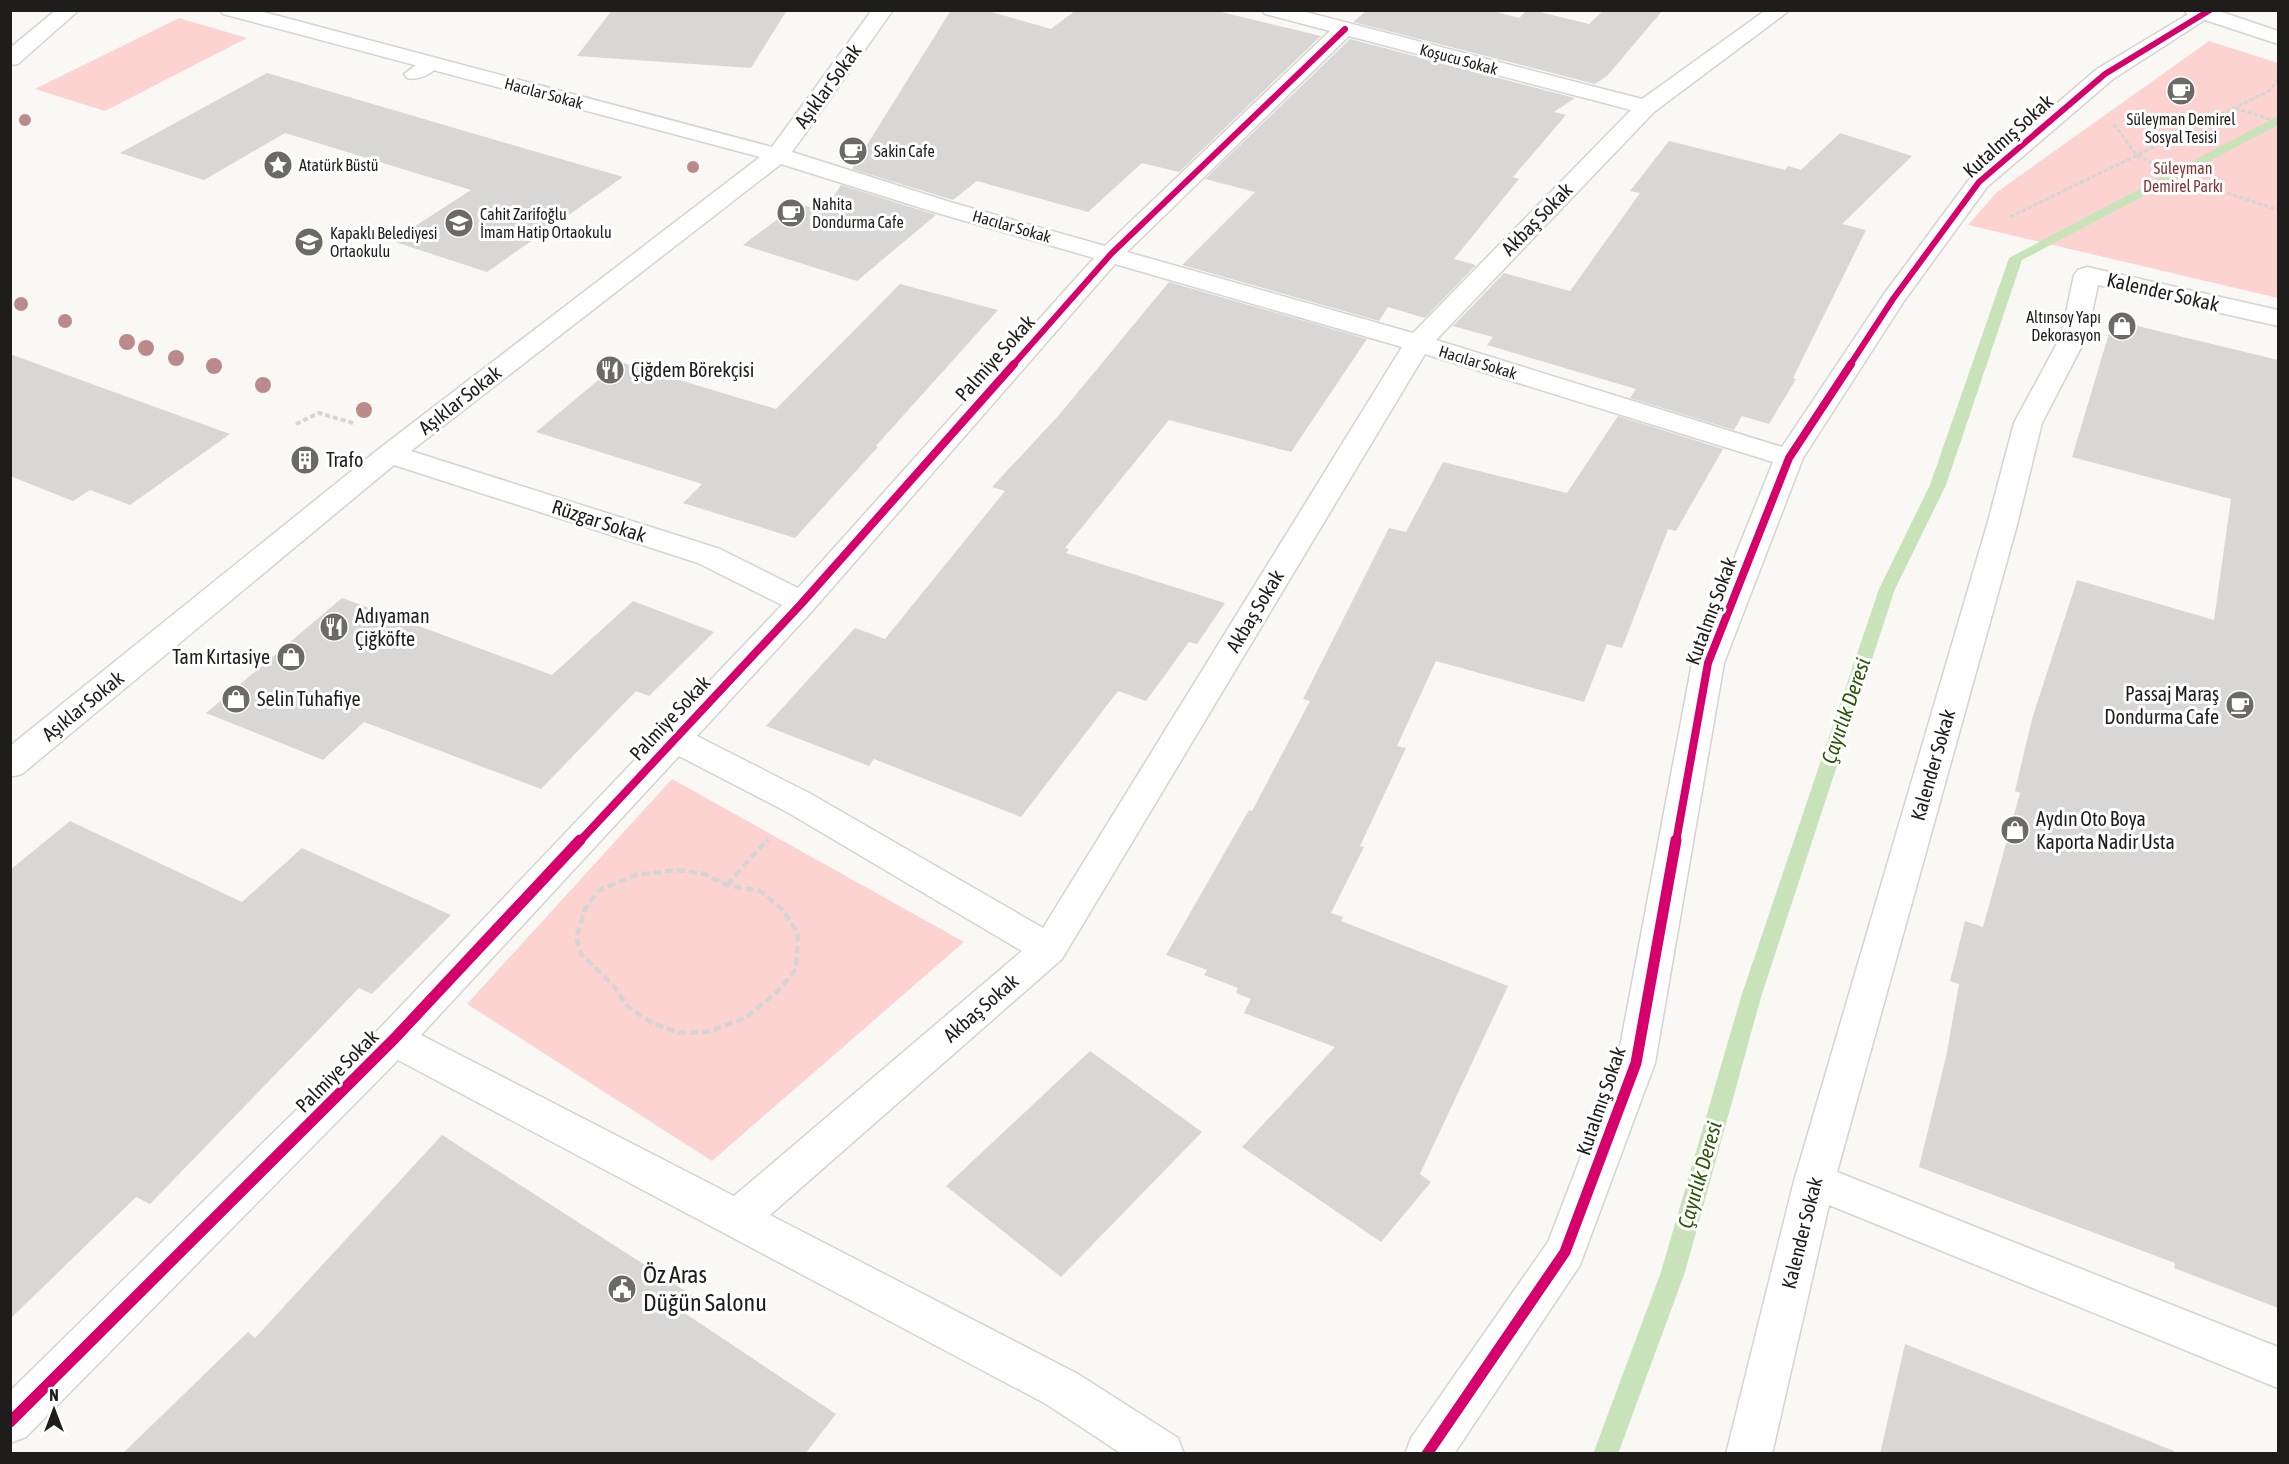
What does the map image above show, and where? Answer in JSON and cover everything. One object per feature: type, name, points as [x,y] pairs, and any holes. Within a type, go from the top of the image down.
[{"type":"street","points":[[10,59],[69,10]]},
{"type":"street","name":"Hacılar Sokak","points":[[230,10],[423,69],[778,155],[942,207],[1418,343],[1788,458]]},
{"type":"street","name":"Aşıklar Sokak","points":[[10,765],[390,454],[778,155],[883,10]]},
{"type":"street","name":"Koşucu Sokak","points":[[1272,10],[1646,107]]},
{"type":"street","name":"Akbaş Sokak","points":[[737,1219],[1049,949],[1418,343],[1646,107],[1780,10]]},
{"type":"street","points":[[2202,12],[2278,38]]},
{"type":"street","name":"Kutalmış Sokak","points":[[1427,1454],[1565,1252],[1636,1063],[1708,663],[1788,458],[1893,299],[1979,182],[2105,74],[2202,12]]},
{"type":"street","name":"Palmiye Sokak","points":[[10,1422],[394,1039],[802,603],[1111,254],[1345,29]]},
{"type":"street","name":"Kalender Sokak","points":[[1749,1454],[1814,1181],[2002,525],[2028,423],[2074,336],[2087,275],[2278,318]]},
{"type":"street","name":"Rüzgar Sokak","points":[[390,454],[710,556],[802,603]]},
{"type":"street","points":[[675,739],[799,803],[1049,949]]},
{"type":"street","points":[[394,1039],[1062,1389],[1162,1454]]},
{"type":"street","points":[[1814,1181],[2278,1368]]},
{"type":"path","points":[[1942,233],[1996,223],[2269,91],[2278,80]]},
{"type":"path","points":[[2088,88],[2137,156],[2191,181],[2278,210]]},
{"type":"path","points":[[2234,108],[2278,122]]},
{"type":"path","points":[[296,424],[319,413],[363,426]]},
{"type":"path","points":[[727,885],[799,803]]},
{"type":"path","points":[[677,870],[705,874],[727,885],[760,891],[783,910],[798,934],[796,969],[777,992],[746,1018],[707,1032],[680,1034],[652,1023],[627,1006],[614,986],[581,954],[576,937],[585,909],[598,891],[636,875],[677,870]]},
{"type":"green space","points":[[179,18],[247,38],[105,111],[35,89]]},
{"type":"green space","name":"Süleyman Demirel Parkı","points":[[2209,41],[2278,63],[2278,298],[1968,225],[1997,192]]},
{"type":"green space","points":[[672,779],[964,942],[712,1161],[467,1004]]},
{"type":"building","points":[[612,10],[787,10],[751,68],[577,56]]},
{"type":"building","points":[[951,10],[985,10],[1051,29],[1076,10],[1213,10],[1321,36],[1179,172],[1142,163],[1088,212],[977,181],[953,200],[852,169]]},
{"type":"building","points":[[1367,10],[1490,10],[1519,18],[1527,10],[1532,10],[1589,24],[1604,10],[1663,10],[1607,76],[1595,84],[1353,22]]},
{"type":"building","points":[[1350,39],[1575,98],[1554,112],[1566,115],[1513,177],[1519,179],[1454,259],[1476,265],[1425,318],[1388,307],[1379,321],[1182,265],[1255,192],[1205,179]]},
{"type":"building","points":[[267,73],[623,177],[487,272],[392,241],[471,190],[285,133],[204,180],[120,153]]},
{"type":"building","points":[[1840,133],[1912,156],[1842,224],[1866,230],[1793,378],[1796,379],[1769,424],[1742,416],[1734,430],[1630,398],[1636,389],[1487,345],[1493,337],[1453,326],[1504,273],[1570,291],[1640,193],[1630,191],[1669,141],[1785,170],[1788,166],[1801,170]]},
{"type":"building","points":[[841,185],[936,215],[857,281],[743,245],[798,204],[824,211]]},
{"type":"building","points":[[1169,282],[1367,339],[1291,452],[1169,420],[1065,548],[1069,549],[1066,553],[1225,603],[1197,644],[1189,642],[1146,701],[1118,691],[1021,817],[874,759],[869,766],[766,726],[855,628],[885,639],[1005,491],[992,487],[1059,415]]},
{"type":"building","points":[[900,284],[998,310],[795,538],[683,503],[702,484],[536,432],[620,362],[776,409]]},
{"type":"building","points":[[2113,320],[2278,360],[2278,1308],[2174,1268],[2175,1263],[1919,1167],[1946,1057],[1959,984],[1950,981],[1965,921],[1983,927],[2020,793],[2015,791],[2032,719],[2077,580],[2214,620],[2231,499],[2072,457]]},
{"type":"building","points":[[10,354],[230,434],[130,505],[90,490],[73,501],[10,476]]},
{"type":"building","points":[[1618,416],[1723,449],[1676,531],[1668,529],[1622,648],[1607,644],[1584,702],[1436,661],[1397,746],[1406,748],[1360,846],[1364,847],[1331,913],[1343,917],[1341,921],[1508,986],[1420,1174],[1431,1182],[1381,1242],[1242,1147],[1335,1047],[1244,1013],[1251,999],[1236,993],[1238,988],[1204,975],[1207,970],[1166,955],[1249,810],[1252,811],[1310,701],[1303,699],[1389,528],[1406,532],[1443,462],[1567,493]]},
{"type":"building","points":[[342,598],[552,675],[633,601],[714,632],[649,696],[636,691],[541,789],[364,722],[323,760],[206,713]]},
{"type":"building","points":[[70,821],[242,902],[302,848],[451,915],[372,994],[359,988],[150,1204],[136,1197],[10,1319],[10,870]]},
{"type":"building","points":[[1090,1051],[1202,1132],[1061,1277],[946,1186]]},
{"type":"building","points":[[442,1135],[698,1299],[686,1314],[836,1414],[805,1454],[122,1454],[248,1332],[255,1338]]},
{"type":"building","points":[[1905,1344],[2174,1451],[2173,1454],[1880,1454]]},
{"type":"waterway","name":"Çayırlık Deresi","points":[[1605,1454],[1673,1272],[1751,997],[1887,589],[1938,485],[2016,258],[2278,120]]},
{"type":"cycle path","points":[[1427,1454],[1565,1252],[1636,1063],[1708,663],[1789,458],[1893,299],[1979,182],[2105,74],[2210,10]]},
{"type":"cycle path","points":[[10,1422],[394,1039],[802,603],[1111,254],[1345,29]]},
{"type":"place","name":"Süleyman Demirel Sosyal Tesisi","points":[[2181,91]]},
{"type":"place","name":"Sakin Cafe","points":[[853,151]]},
{"type":"place","name":"Atatürk Büstü","points":[[278,165]]},
{"type":"place","name":"Nahita Dondurma Cafe","points":[[791,213]]},
{"type":"place","name":"Cahit Zarifoğlu İmam Hatip Ortaokulu","points":[[459,223]]},
{"type":"place","name":"Kapaklı Belediyesi Ortaokulu","points":[[309,242]]},
{"type":"place","name":"Altınsoy Yapı Dekorasyon","points":[[2122,326]]},
{"type":"place","name":"Çiğdem Börekçisi","points":[[610,370]]},
{"type":"place","name":"Trafo","points":[[305,460]]},
{"type":"place","name":"Adıyaman Çiğköfte","points":[[334,627]]},
{"type":"place","name":"Tam Kırtasiye","points":[[291,657]]},
{"type":"place","name":"Selin Tuhafiye","points":[[236,699]]},
{"type":"place","name":"Passaj Maraş Dondurma Cafe","points":[[2240,705]]},
{"type":"place","name":"Aydın Oto Boya Kaporta Nadir Usta","points":[[2015,830]]},
{"type":"place","name":"Öz Aras Düğün Salonu","points":[[622,1289]]}]
